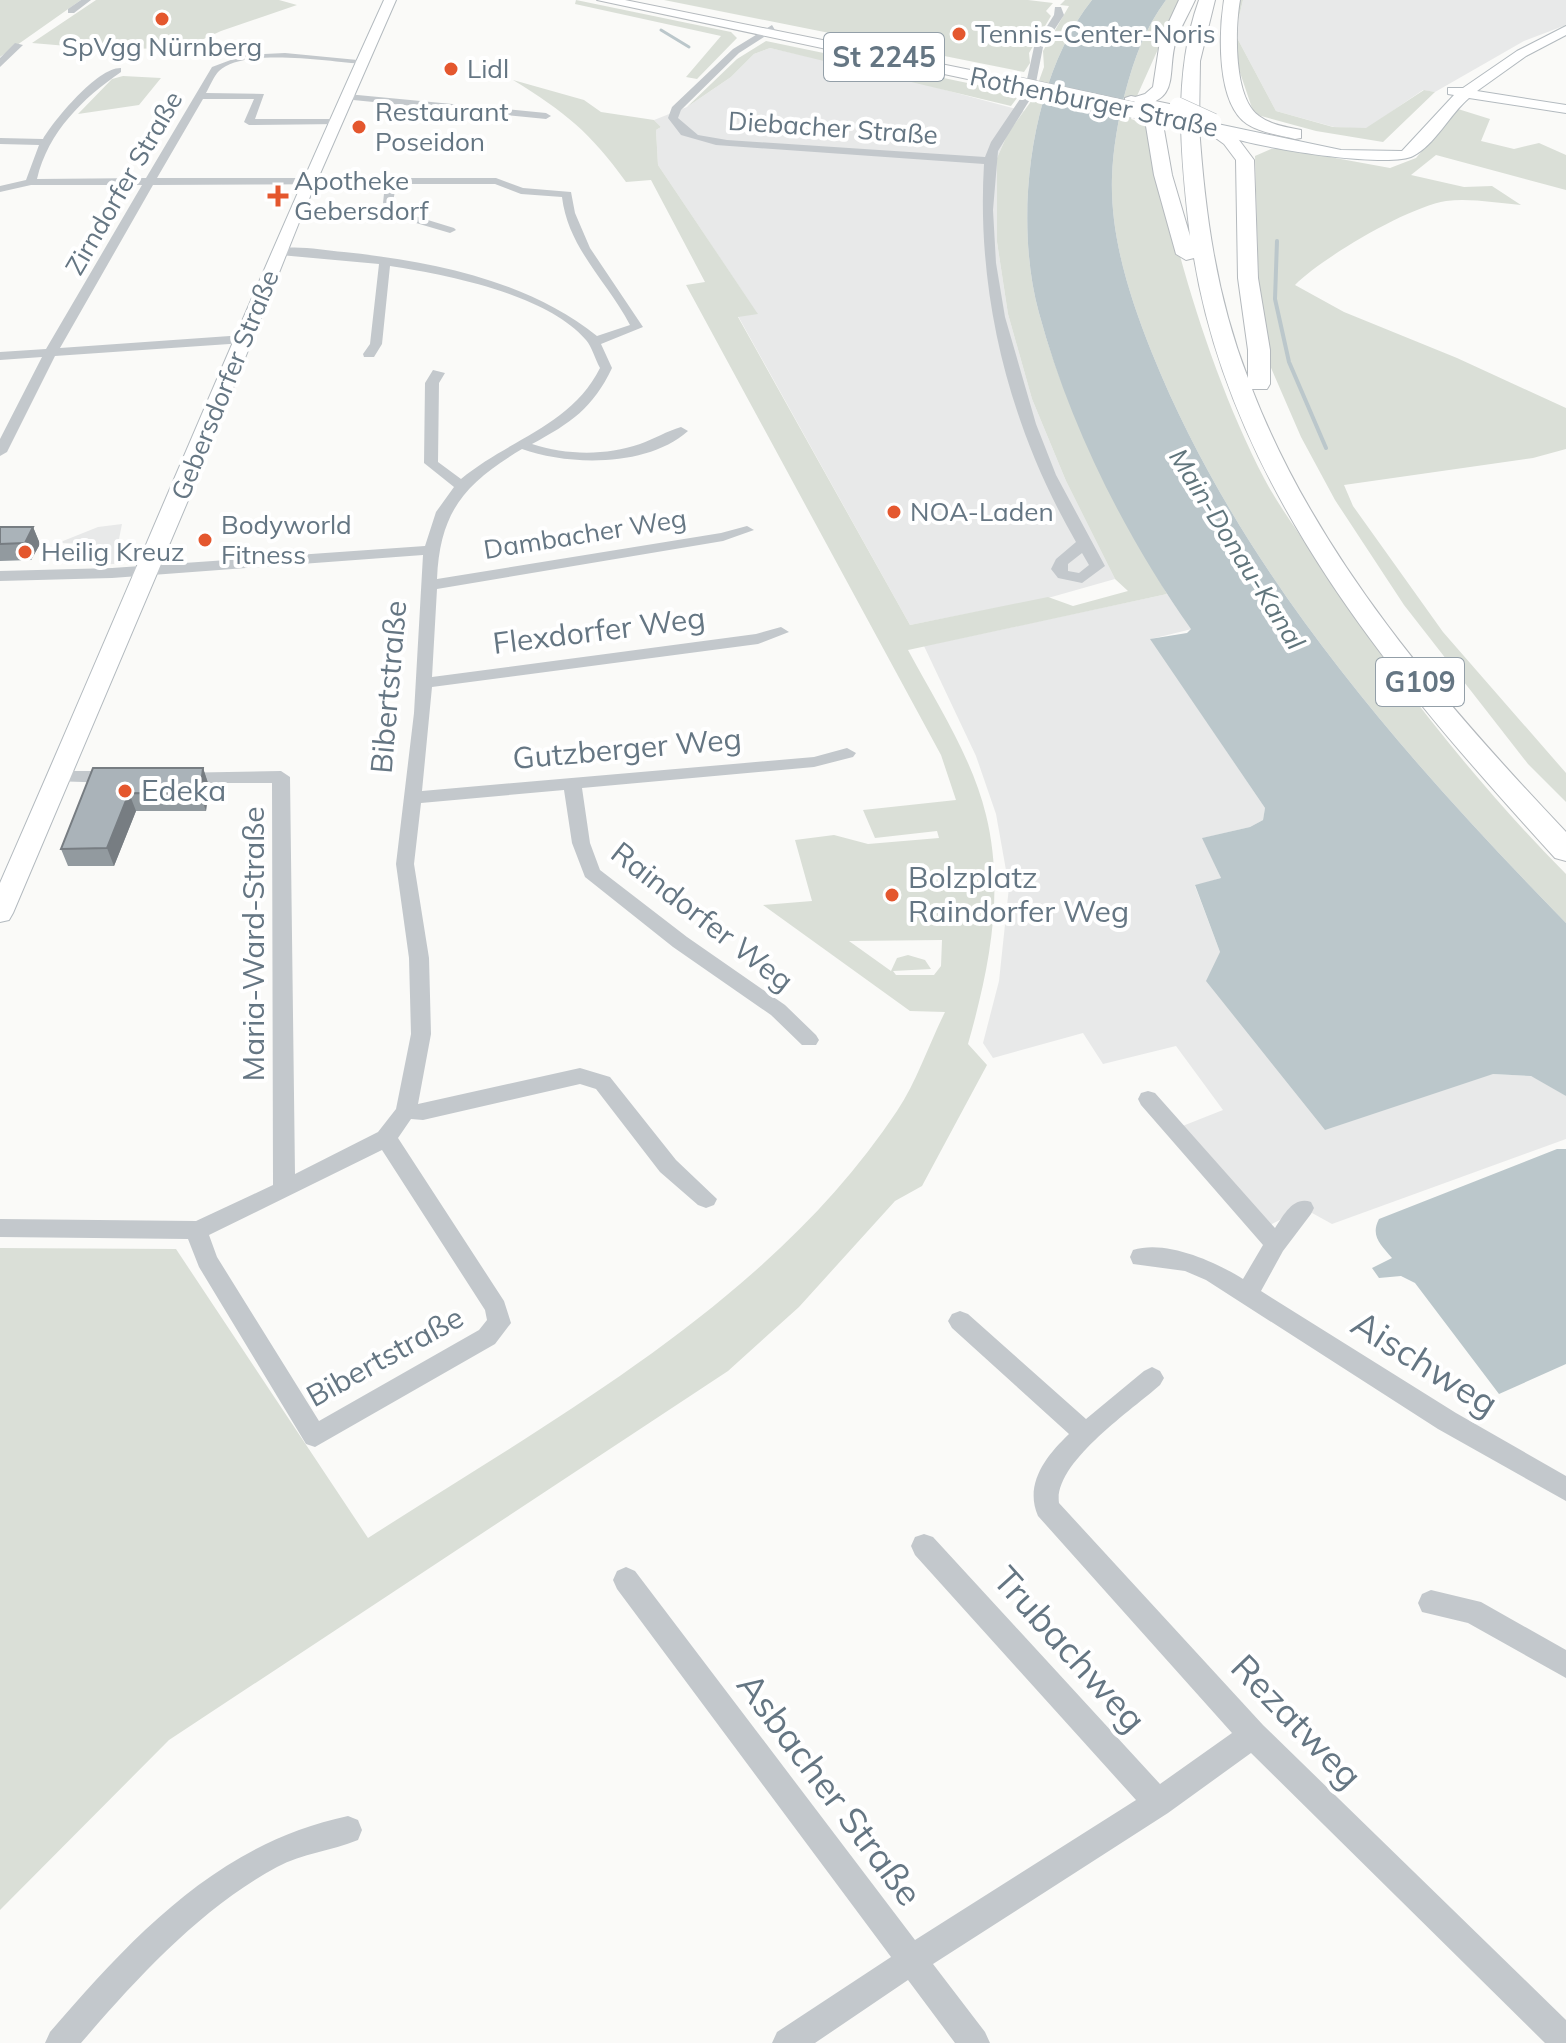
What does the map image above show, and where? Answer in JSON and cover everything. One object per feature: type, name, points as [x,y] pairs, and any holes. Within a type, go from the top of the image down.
[{"type":"highway","points":[[1141,101],[1187,0]]},
{"type":"highway","name":"G109","points":[[1207,0],[1194,40],[1190,102],[1198,222],[1215,311],[1241,390],[1263,441],[1326,552],[1441,709],[1566,851]]},
{"type":"highway","name":"G109","points":[[1221,0],[1210,35],[1206,70],[1213,197],[1234,311],[1259,384],[1302,473],[1367,579],[1467,710],[1566,822]]},
{"type":"highway","points":[[1232,0],[1227,47],[1239,94],[1252,119],[1293,138]]},
{"type":"highway","points":[[1157,141],[1165,131],[1231,104],[1239,94]]},
{"type":"highway","points":[[1141,101],[1240,133]]},
{"type":"highway","points":[[1141,101],[1198,119],[1293,138]]},
{"type":"highway","points":[[1141,101],[1152,120],[1163,175],[1201,297],[1215,311]]},
{"type":"highway","points":[[1198,119],[1245,160]]},
{"type":"highway","points":[[1259,384],[1259,350],[1248,278],[1245,160],[1256,148],[1293,138]]},
{"type":"main road","name":"Gebersdorfer Straße","points":[[0,913],[148,570],[309,182],[390,0]]},
{"type":"main road","name":"Rothenburger Straße","points":[[604,0],[768,30]]},
{"type":"main road","name":"Rothenburger Straße","points":[[636,0],[1006,79],[1141,101]]},
{"type":"main road","points":[[1428,108],[1477,72],[1566,30]]},
{"type":"main road","points":[[1466,93],[1525,51]]},
{"type":"main road","points":[[1449,90],[1566,109]]},
{"type":"main road","name":"Rothenburger Straße","points":[[1293,138],[1370,158],[1400,156],[1412,151],[1466,93]]},
{"type":"main road","name":"Rothenburger Straße","points":[[1240,133],[1373,147],[1390,146],[1400,138]]},
{"type":"street","points":[[71,11],[87,0]]},
{"type":"street","points":[[1058,9],[1059,15],[1037,53],[1038,66],[1028,95],[1005,125],[990,161],[991,269],[1006,347],[1038,444],[1083,544]]},
{"type":"street","name":"Diebacher Straße","points":[[768,30],[730,56],[676,109],[673,118],[683,132],[716,142],[746,145],[990,161]]},
{"type":"street","points":[[0,64],[14,53],[18,45]]},
{"type":"street","name":"Zirndorfer Straße","points":[[0,452],[51,352],[221,63],[244,57],[363,61]]},
{"type":"street","points":[[31,182],[33,165],[44,142],[104,79],[118,70]]},
{"type":"street","points":[[199,96],[260,96],[249,122],[336,122]]},
{"type":"street","points":[[347,97],[546,116]]},
{"type":"street","points":[[0,141],[44,142]]},
{"type":"street","points":[[391,181],[386,211],[450,230]]},
{"type":"street","points":[[0,189],[31,182],[496,181],[521,191],[567,194],[573,228],[629,307],[637,327],[634,332],[596,341]]},
{"type":"street","points":[[280,251],[385,260],[456,274],[497,287],[541,306],[596,341],[606,368],[594,392],[569,415],[460,485],[431,463],[432,383],[438,373]]},
{"type":"street","points":[[369,354],[376,344],[385,260]]},
{"type":"street","points":[[0,356],[244,339]]},
{"type":"street","points":[[520,444],[553,456],[590,457],[650,446],[681,431]]},
{"type":"street","name":"Bibertstraße","points":[[0,1228],[196,1230],[386,1138],[406,1111],[421,1034],[422,998],[405,864],[424,683],[431,550],[438,518],[460,485]]},
{"type":"street","name":"Dambacher Weg","points":[[430,585],[615,552],[723,537],[747,530]]},
{"type":"street","points":[[0,576],[148,570],[431,550]]},
{"type":"street","name":"Flexdorfer Weg","points":[[424,683],[758,639],[781,632]]},
{"type":"street","name":"Gutzberger Weg","points":[[411,798],[814,762],[847,753]]},
{"type":"street","name":"Maria-Ward-Straße","points":[[58,777],[281,777],[284,1190]]},
{"type":"street","name":"Raindorfer Weg","points":[[572,782],[581,843],[592,873],[680,942],[778,1010],[809,1040]]},
{"type":"street","points":[[406,1111],[423,1112],[565,1079],[590,1077],[603,1083],[668,1166],[706,1199]]},
{"type":"street","points":[[1148,1099],[1275,1244]]},
{"type":"street","name":"Bibertstraße","points":[[196,1230],[207,1260],[315,1436],[487,1337],[499,1323],[496,1308],[386,1138]]},
{"type":"street","points":[[1248,1292],[1275,1244],[1303,1208]]},
{"type":"street","name":"Aischweg","points":[[1141,1257],[1186,1262],[1248,1292],[1447,1421],[1566,1489]]},
{"type":"street","points":[[960,1321],[1086,1434]]},
{"type":"street","name":"Rezatweg","points":[[1152,1378],[1086,1434],[1046,1481],[1043,1494],[1047,1508],[1253,1735],[1566,2042]]},
{"type":"street","name":"Trubachweg","points":[[924,1546],[1158,1803]]},
{"type":"street","name":"Asbacher Straße","points":[[626,1580],[974,2043]]},
{"type":"street","points":[[1431,1603],[1472,1611],[1566,1665]]},
{"type":"street","points":[[788,2043],[984,1912],[1158,1803],[1253,1735]]},
{"type":"street","points":[[61,2043],[99,1998],[162,1937],[251,1864],[319,1832],[348,1830]]},
{"type":"shaded area","points":[[0,0],[81,0],[0,57]]},
{"type":"shaded area","name":"SpVgg Nürnberg","points":[[96,0],[279,0],[297,5],[221,31],[182,49],[91,48],[32,43]]},
{"type":"shaded area","points":[[576,0],[731,32],[737,38],[697,79],[686,77],[721,36],[575,4]]},
{"type":"shaded area","name":"Tennis-Center-Noris","points":[[664,0],[1028,0],[1053,3],[1046,11],[1051,16],[1029,53],[1030,63],[1024,72]]},
{"type":"shaded area","points":[[1065,0],[1092,0],[1071,32],[1054,69],[1041,109],[1032,150],[1028,193],[1031,276],[1050,350],[1078,423],[1111,493],[1167,594],[908,650],[972,772],[986,815],[994,873],[988,959],[968,1044],[987,1065],[922,1186],[895,1201],[799,1307],[728,1371],[169,1740],[0,1910],[0,1248],[176,1249],[368,1538],[585,1400],[656,1350],[724,1298],[788,1241],[846,1179],[897,1111],[945,1012],[910,1011],[763,905],[812,901],[795,840],[834,835],[868,844],[939,838],[937,831],[875,838],[863,810],[956,800],[941,755],[686,285],[705,282],[651,180],[626,182],[576,124],[513,80],[584,100],[601,112],[654,120],[661,127],[656,130],[658,165],[758,314],[738,317],[910,625],[1048,597],[1073,606],[1128,591],[1115,579],[1066,481],[1032,399],[1008,314],[997,242],[997,158],[1008,133],[1032,100],[1044,67],[1043,51],[1069,6],[1060,5]],"holes":[[[942,940],[941,966],[934,975],[896,975],[893,971],[931,969],[925,960],[908,955],[897,958],[891,971],[849,941]]]},
{"type":"shaded area","points":[[1166,0],[1180,0],[1137,96],[1131,119],[1148,125],[1181,261],[1226,395],[1265,480],[1348,608],[1405,688],[1467,765],[1566,874],[1566,923],[1445,794],[1331,658],[1279,586],[1231,511],[1188,434],[1152,353],[1136,311],[1118,245],[1112,177],[1116,135],[1128,80],[1146,33]]},
{"type":"shaded area","points":[[1236,0],[1243,0],[1235,34],[1276,111],[1333,127],[1366,128],[1424,90],[1435,92],[1383,142],[1316,131],[1254,114],[1228,37]]},
{"type":"shaded area","points":[[1243,0],[1566,0],[1566,25],[1524,41],[1435,92],[1423,90],[1366,129],[1334,127],[1276,111],[1235,34]]},
{"type":"shaded area","points":[[766,41],[1020,94],[1011,106],[770,48],[754,54],[731,77],[687,107],[737,59]]},
{"type":"shaded area","points":[[770,48],[886,74],[1024,111],[1008,133],[997,158],[997,242],[1008,314],[1032,399],[1066,481],[1115,579],[1048,598],[910,625],[738,316],[757,313],[658,165],[656,130],[661,127],[654,120],[687,107],[731,77],[754,54]]},
{"type":"shaded area","points":[[123,76],[161,78],[139,105],[78,114],[112,79]]},
{"type":"shaded area","points":[[1458,109],[1490,119],[1481,141],[1514,149],[1539,143],[1566,155],[1566,190],[1436,155],[1411,175],[1464,187],[1492,186],[1521,205],[1464,200],[1430,205],[1367,235],[1325,261],[1295,285],[1344,312],[1457,358],[1566,408],[1566,449],[1533,458],[1344,485],[1353,506],[1443,632],[1566,773],[1566,802],[1528,764],[1404,605],[1335,500],[1301,437],[1268,361],[1260,330],[1255,156],[1271,149],[1286,149],[1390,168],[1416,158]]},
{"type":"shaded area","points":[[122,524],[114,564],[84,565],[93,544],[58,543],[98,527]]},
{"type":"shaded area","points":[[1167,594],[1192,629],[1151,639],[1265,808],[1263,820],[1250,827],[1203,838],[1221,878],[1195,886],[1220,952],[1493,1074],[1531,1076],[1561,1090],[1566,1096],[1566,1139],[1332,1224],[1303,1208],[1264,1228],[1180,1127],[1223,1110],[1176,1046],[1103,1064],[1083,1033],[993,1058],[983,1043],[999,981],[1009,887],[996,814],[976,756],[924,646]]},
{"type":"water","name":"Main-Donau-Kanal","points":[[1092,0],[1166,0],[1146,33],[1128,80],[1116,135],[1112,177],[1114,222],[1123,267],[1152,353],[1188,434],[1231,511],[1279,586],[1331,658],[1445,794],[1566,923],[1566,1096],[1531,1076],[1493,1074],[1325,1130],[1206,981],[1220,952],[1195,885],[1221,878],[1202,838],[1250,827],[1263,820],[1265,808],[1150,639],[1187,633],[1191,629],[1122,517],[1083,437],[1051,355],[1031,276],[1028,193],[1032,150],[1041,109],[1054,69],[1071,32]]},
{"type":"water","points":[[1557,1149],[1566,1149],[1566,1364],[1499,1394],[1415,1283],[1401,1276],[1379,1278],[1372,1268],[1392,1258],[1378,1240],[1377,1225],[1379,1219]]},
{"type":"building","points":[[0,527],[33,527],[25,543],[0,544]]},
{"type":"building","points":[[93,768],[203,768],[200,794],[129,793],[107,848],[61,849]]},
{"type":"waterway","points":[[661,30],[689,47]]},
{"type":"waterway","points":[[1277,241],[1275,299],[1289,362],[1326,448]]},
{"type":"place","name":"SpVgg Nürnberg","points":[[162,19]]},
{"type":"place","name":"Tennis-Center-Noris","points":[[959,34]]},
{"type":"place","name":"Lidl","points":[[451,69]]},
{"type":"place","name":"Restaurant Poseidon","points":[[359,127]]},
{"type":"place","name":"Apotheke Gebersdorf","points":[[278,196]]},
{"type":"place","name":"NOA-Laden","points":[[894,512]]},
{"type":"place","name":"Bodyworld Fitness","points":[[205,540]]},
{"type":"place","name":"Heilig Kreuz","points":[[25,552]]},
{"type":"place","name":"Edeka","points":[[125,791]]},
{"type":"place","name":"Bolzplatz Raindorfer Weg","points":[[892,895]]}]
